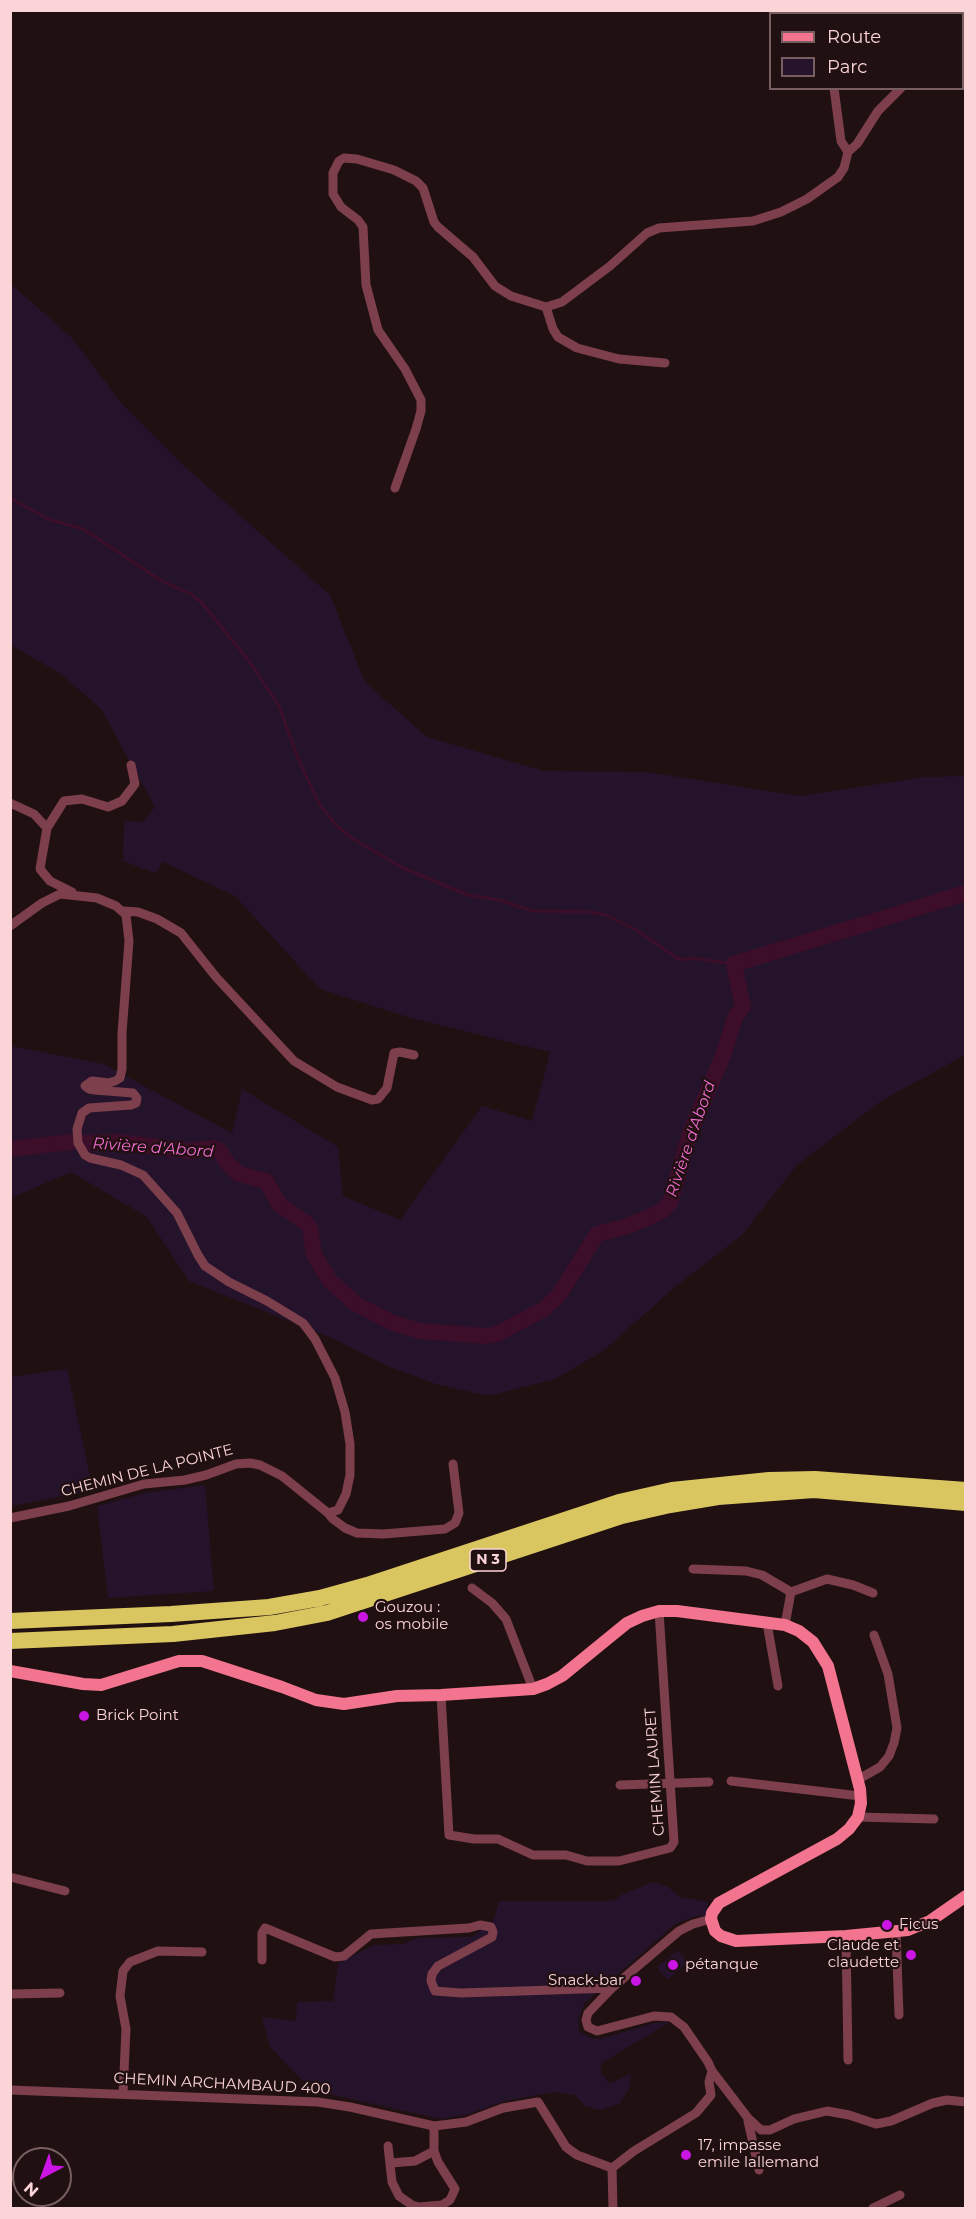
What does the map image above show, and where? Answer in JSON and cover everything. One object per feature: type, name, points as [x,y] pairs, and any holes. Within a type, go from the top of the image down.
[{"type":"highway","name":"N 3","points":[[10,1622],[269,1607],[320,1598],[367,1585],[619,1502],[691,1488],[769,1480],[816,1479],[966,1490]]},
{"type":"highway","name":"N 3","points":[[10,1641],[173,1634],[275,1623],[327,1612],[622,1516],[718,1497],[814,1490],[966,1503]]},
{"type":"highway","points":[[10,1652],[63,1643],[136,1639],[173,1634]]},
{"type":"main road","points":[[10,1671],[72,1683],[101,1685],[179,1661],[190,1660],[216,1664],[316,1700],[345,1704],[397,1696],[533,1689],[562,1676],[627,1623],[659,1611],[677,1611],[785,1625],[800,1631],[813,1642],[828,1666],[857,1780],[860,1796],[858,1817],[837,1839],[719,1903],[711,1919],[715,1931],[721,1936],[736,1941],[846,1936],[896,1931],[930,1922],[966,1896]]},
{"type":"street","points":[[834,90],[841,141],[848,152]]},
{"type":"street","points":[[395,488],[416,429],[421,411],[421,400],[405,369],[378,330],[366,285],[363,227],[358,220],[341,207],[333,194],[333,173],[339,161],[344,158],[357,159],[408,176],[423,188],[434,222],[473,257],[495,286],[518,299],[546,307],[562,302],[610,266],[641,238],[659,228],[753,221],[781,212],[807,199],[838,177],[844,168],[848,152],[857,144],[878,111],[899,90]]},
{"type":"street","points":[[546,307],[558,337],[577,348],[620,359],[665,363]]},
{"type":"street","points":[[77,895],[50,881],[40,869],[47,828],[63,801],[82,799],[108,807],[122,801],[135,784],[131,765]]},
{"type":"street","points":[[10,802],[34,814],[47,828]]},
{"type":"street","points":[[10,926],[60,894],[97,898],[123,911],[131,910],[157,919],[181,933],[216,977],[294,1061],[337,1087],[372,1100],[378,1099],[387,1088],[394,1053],[414,1055]]},
{"type":"street","points":[[123,911],[129,927],[129,941],[122,1033],[122,1069],[120,1078],[115,1082],[93,1081],[85,1086],[95,1090],[133,1093],[137,1098],[136,1103],[131,1106],[89,1108],[82,1113],[77,1129],[78,1143],[85,1155],[90,1158],[121,1165],[143,1175],[177,1213],[206,1266],[228,1282],[267,1301],[303,1323],[315,1339],[335,1378],[345,1412],[350,1444],[350,1476],[346,1494],[338,1510],[328,1513]]},
{"type":"street","name":"CHEMIN DE LA POINTE","points":[[10,1518],[69,1506],[144,1484],[206,1475],[244,1463],[260,1465],[282,1476],[345,1528],[357,1533],[383,1534],[445,1529],[455,1523],[459,1513],[453,1464]]},
{"type":"street","points":[[693,1569],[746,1571],[762,1575],[791,1592]]},
{"type":"street","points":[[791,1592],[827,1579],[847,1583],[873,1593]]},
{"type":"street","points":[[472,1588],[492,1602],[506,1619],[533,1689]]},
{"type":"street","points":[[785,1625],[791,1592]]},
{"type":"street","name":"CHEMIN LAURET","points":[[441,1695],[448,1833],[451,1836],[498,1839],[522,1852],[538,1856],[566,1855],[587,1861],[619,1861],[667,1849],[674,1844],[659,1611]]},
{"type":"street","points":[[767,1623],[778,1686]]},
{"type":"street","points":[[857,1780],[880,1767],[889,1756],[897,1728],[888,1674],[874,1635]]},
{"type":"street","points":[[731,1781],[860,1796]]},
{"type":"street","points":[[620,1785],[709,1782]]},
{"type":"street","points":[[858,1817],[934,1819]]},
{"type":"street","points":[[10,1877],[65,1891]]},
{"type":"street","points":[[711,1919],[679,1931],[612,1988],[588,2013],[586,2020],[591,2030],[603,2031],[654,2016],[667,2016],[684,2027],[712,2071],[748,2118],[761,2130],[770,2130],[794,2119],[827,2111],[876,2124],[891,2121],[933,2103],[947,2100],[966,2102]]},
{"type":"street","points":[[262,1960],[262,1933],[265,1928],[335,1957],[344,1956],[371,1934],[469,1928],[480,1925],[491,1926],[494,1932],[492,1937],[438,1966],[432,1974],[431,1981],[435,1991],[461,1993],[612,1988]]},
{"type":"street","points":[[896,1931],[899,2015]]},
{"type":"street","points":[[846,1936],[848,2060]]},
{"type":"street","points":[[123,2094],[126,2029],[120,1996],[123,1971],[130,1962],[158,1951],[202,1952]]},
{"type":"street","points":[[10,1994],[60,1993]]},
{"type":"street","points":[[613,2208],[612,2168],[634,2151],[696,2113],[711,2095],[709,2082],[712,2071]]},
{"type":"street","name":"CHEMIN ARCHAMBAUD 400","points":[[10,2090],[318,2102],[434,2126],[466,2122],[503,2108],[538,2102],[566,2147],[577,2155],[612,2168]]},
{"type":"street","points":[[748,2118],[759,2170]]},
{"type":"street","points":[[388,2146],[395,2191],[412,2205],[438,2207],[447,2203],[454,2195],[454,2187],[438,2162],[434,2151],[434,2126]]},
{"type":"street","points":[[391,2163],[415,2161],[434,2151]]},
{"type":"street","points":[[873,2208],[900,2195]]},
{"type":"green space","points":[[11,284],[71,337],[123,405],[182,464],[330,595],[365,682],[427,737],[544,771],[647,772],[800,796],[925,777],[965,776],[965,1055],[881,1101],[797,1165],[742,1235],[675,1287],[603,1351],[555,1379],[488,1396],[436,1384],[387,1366],[332,1338],[189,1281],[147,1217],[71,1172],[11,1198],[11,1046],[103,1064],[232,1133],[242,1089],[338,1147],[343,1196],[400,1220],[482,1106],[532,1121],[550,1052],[411,1018],[320,989],[235,896],[163,862],[155,873],[123,861],[124,821],[142,822],[155,807],[101,709],[61,674],[11,645]]},
{"type":"green space","points":[[67,1369],[93,1490],[11,1506],[11,1377]]},
{"type":"green space","points":[[205,1485],[214,1591],[108,1598],[97,1506],[145,1493]]},
{"type":"green space","points":[[652,1882],[668,1887],[680,1897],[708,1902],[707,1915],[693,1917],[675,1924],[584,2004],[578,2021],[579,2031],[590,2038],[600,2039],[654,2023],[670,2022],[602,2063],[600,2072],[610,2084],[631,2073],[629,2089],[619,2104],[600,2110],[585,2106],[575,2095],[554,2092],[505,2101],[469,2114],[441,2119],[324,2093],[301,2079],[270,2047],[262,2017],[296,2021],[297,2002],[333,2001],[338,1963],[374,1945],[403,1944],[416,1938],[472,1937],[494,1920],[499,1901],[613,1901],[619,1896]]},
{"type":"green space","name":"pétanque","points":[[678,1950],[688,1962],[667,1980],[657,1967]]},
{"type":"waterway","points":[[10,498],[48,519],[83,529],[162,581],[191,594],[202,603],[249,661],[279,706],[298,758],[319,804],[338,827],[353,839],[403,868],[468,895],[499,900],[533,911],[591,912],[606,915],[636,930],[680,960],[692,958],[734,964]]},
{"type":"waterway","name":"Rivière d'Abord","points":[[85,1143],[119,1142],[189,1151],[213,1148],[219,1150],[228,1164],[239,1174],[266,1181],[279,1204],[306,1223],[310,1228],[314,1254],[330,1281],[356,1304],[393,1323],[420,1331],[486,1336],[497,1334],[544,1309],[559,1295],[597,1234],[625,1227],[647,1218],[662,1211],[670,1203],[690,1133],[724,1053],[735,1017],[743,1007],[734,964],[966,893]]},
{"type":"waterway","name":"Rivière d'Abord","points":[[10,1149],[71,1142]]},
{"type":"place","name":"Gouzou : os mobile","points":[[363,1617]]},
{"type":"place","name":"Brick Point","points":[[84,1716]]},
{"type":"place","name":"Ficus","points":[[887,1925]]},
{"type":"place","name":"Claude et claudette","points":[[911,1955]]},
{"type":"place","name":"pétanque","points":[[673,1965]]},
{"type":"place","name":"Snack-bar","points":[[636,1981]]},
{"type":"place","name":"17, impasse emile lallemand","points":[[686,2155]]}]
